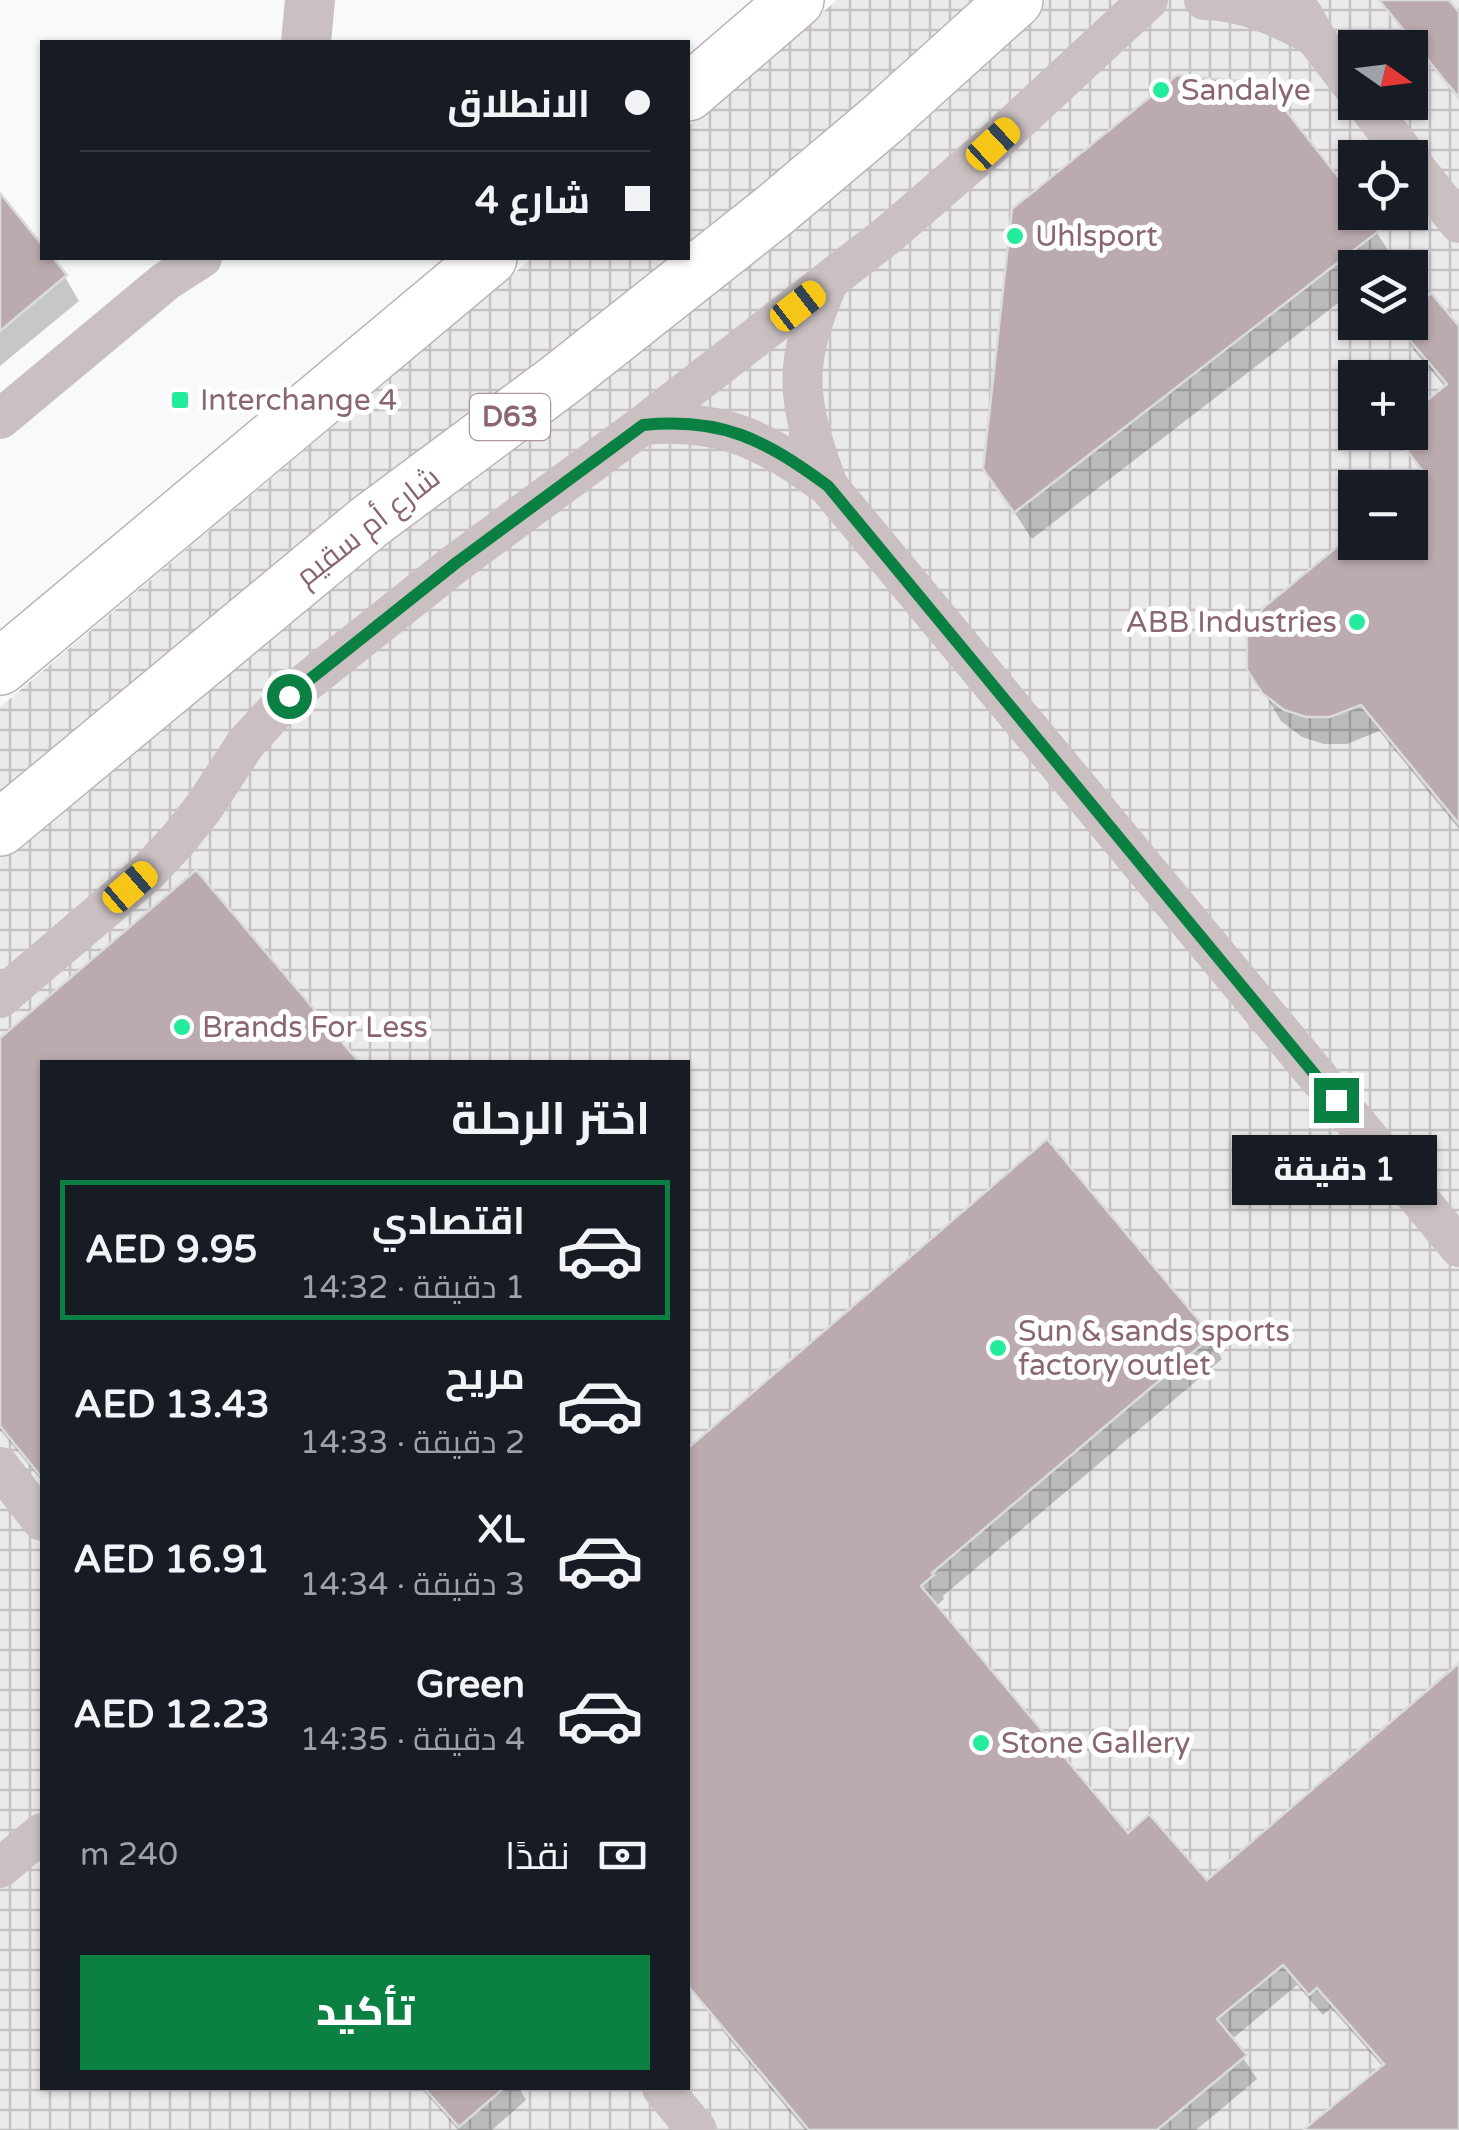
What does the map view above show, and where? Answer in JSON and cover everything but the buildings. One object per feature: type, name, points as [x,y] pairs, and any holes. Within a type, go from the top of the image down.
[{"type":"main road","points":[[690,91],[796,0]]},
{"type":"main road","name":"شارع أم سقيم","points":[[0,828],[369,522],[560,380],[776,210],[1015,0]]},
{"type":"main road","points":[[0,667],[487,260]]},
{"type":"street","points":[[306,40],[310,0]]},
{"type":"street","points":[[1204,0],[1250,6],[1314,37]]},
{"type":"street","points":[[1298,0],[1314,37],[1338,68]]},
{"type":"street","points":[[0,998],[157,862],[204,807],[246,743],[289,696],[456,563],[828,282],[948,184],[1156,2]]},
{"type":"street","points":[[1379,120],[1394,140]]},
{"type":"street","points":[[1428,183],[1459,223]]},
{"type":"street","points":[[0,419],[177,269]]},
{"type":"street","points":[[828,282],[808,336],[802,394],[805,422],[828,486]]},
{"type":"street","points":[[643,425],[713,425],[747,435],[778,450],[828,486],[1459,1247]]},
{"type":"street","points":[[0,1466],[40,1518]]},
{"type":"street","points":[[0,1868],[40,1834]]},
{"type":"street","points":[[664,2090],[698,2130]]},
{"type":"shaded area","points":[[837,0],[1459,0],[1459,2130],[0,2130],[0,707],[530,260],[690,260],[690,124]]},
{"type":"place","name":"Sandalye","points":[[1161,90]]},
{"type":"place","name":"Uhlsport","points":[[1015,236]]},
{"type":"place","name":"Interchange 4","points":[[180,400]]},
{"type":"place","name":"ABB Industries","points":[[1357,622]]},
{"type":"place","name":"Brands For Less","points":[[182,1027]]},
{"type":"place","name":"Sun & sands sports factory outlet","points":[[998,1348]]},
{"type":"place","name":"Stone Gallery","points":[[981,1743]]},
{"type":"route","points":[[289,696],[456,563],[643,425],[713,425],[747,435],[778,450],[828,486],[1336,1100]]}]
